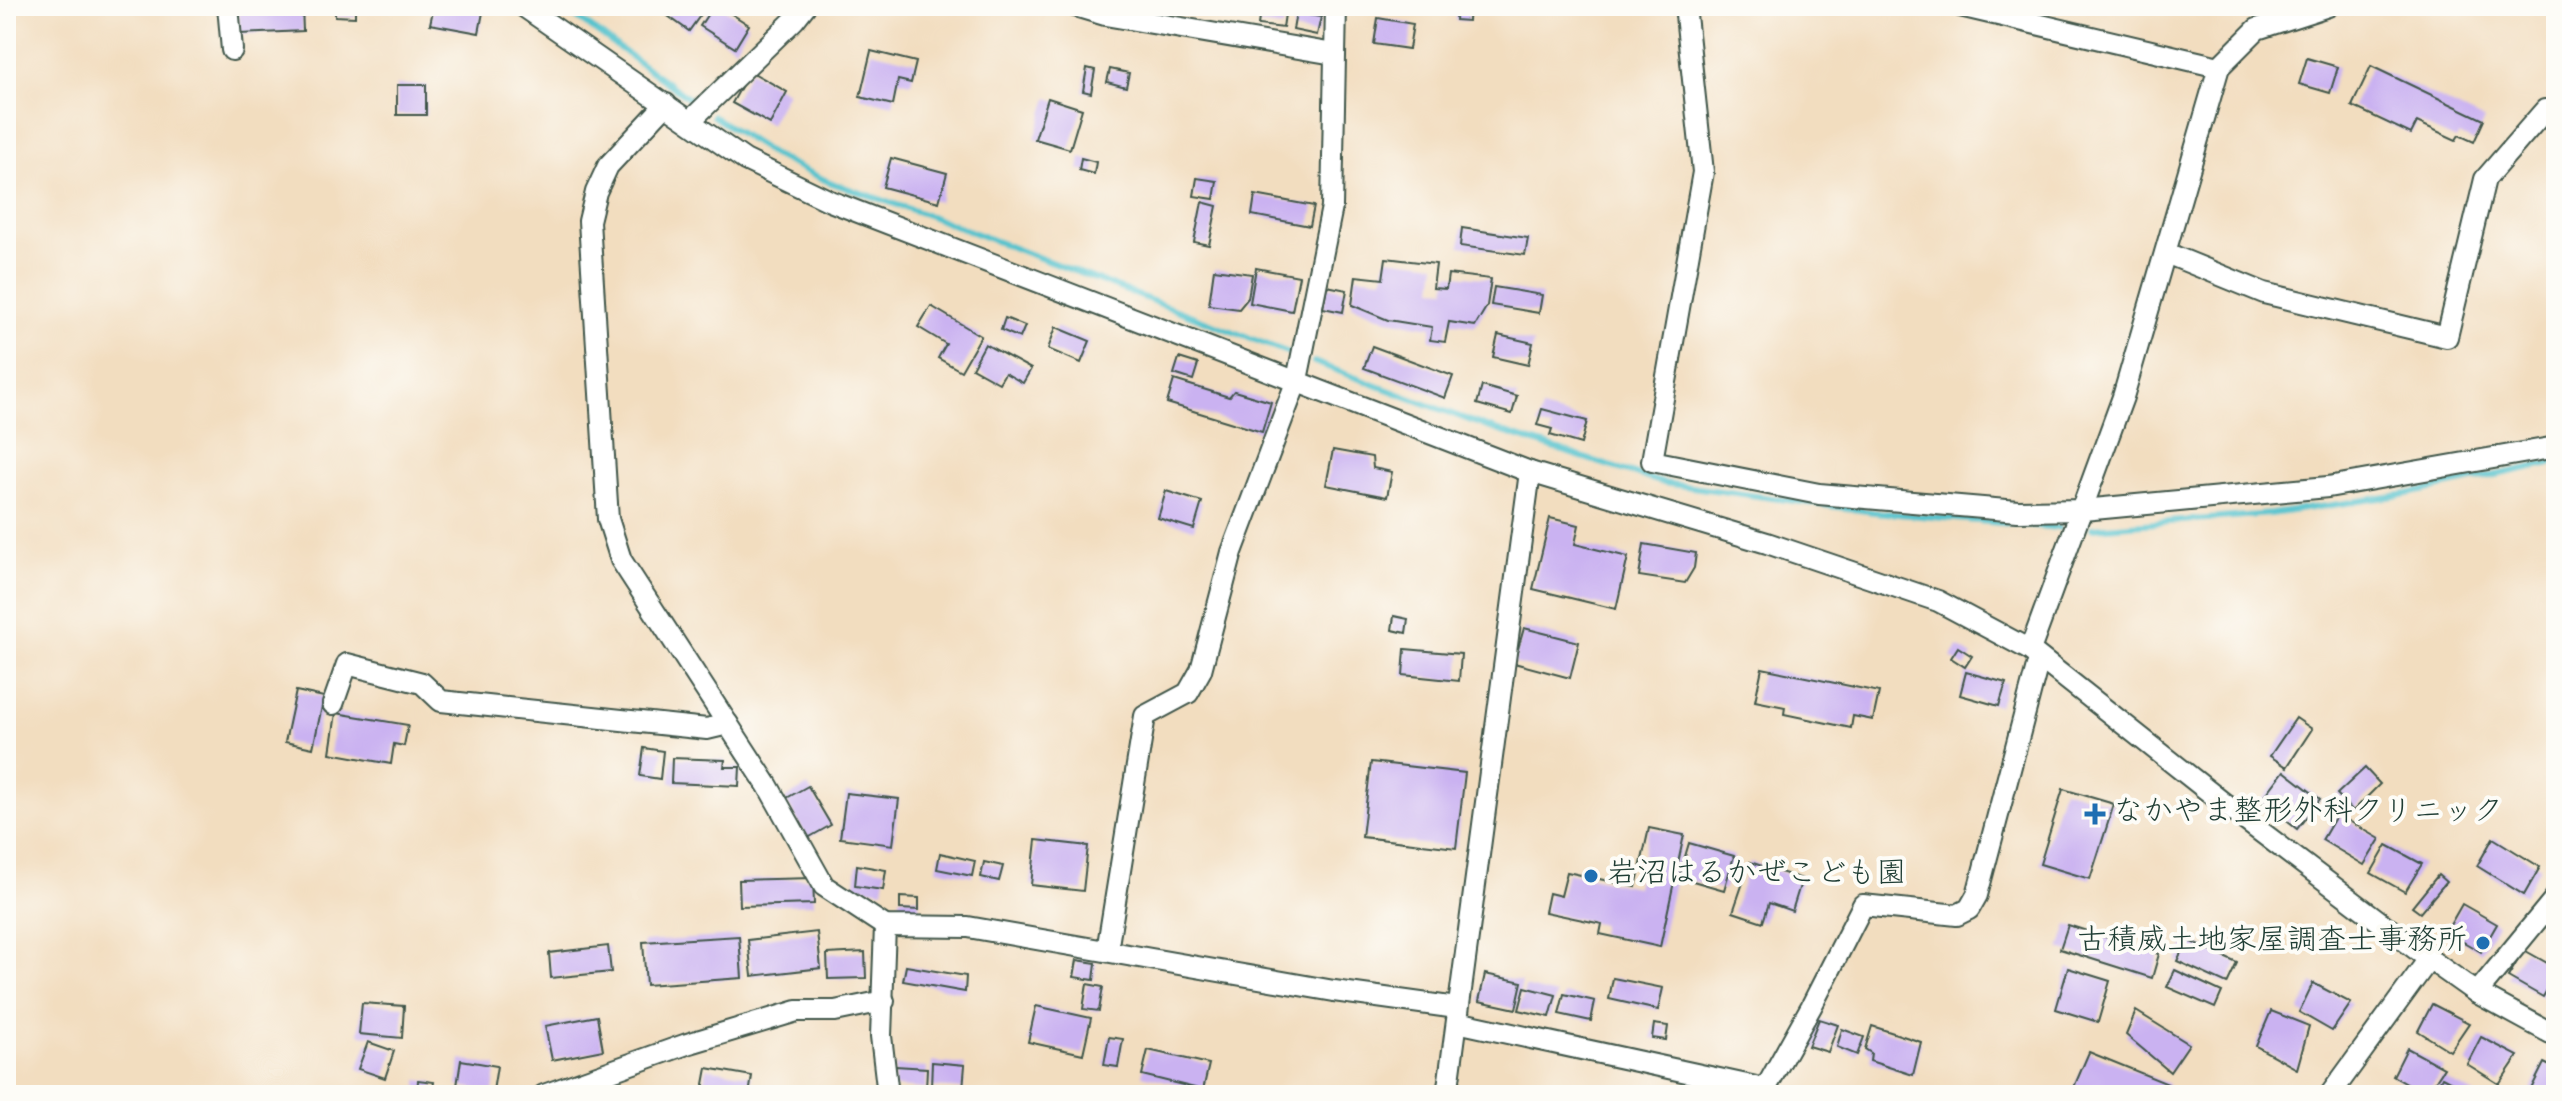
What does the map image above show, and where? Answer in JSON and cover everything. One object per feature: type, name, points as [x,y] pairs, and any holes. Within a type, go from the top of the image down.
[{"type":"street","points":[[228,6],[232,50]]},
{"type":"street","points":[[523,6],[745,160],[830,201],[1530,472],[1767,543],[1938,601],[2034,654],[2429,959],[2477,993],[2556,1036]]},
{"type":"street","points":[[690,121],[805,6]]},
{"type":"street","points":[[1075,6],[1105,15],[1334,54]]},
{"type":"street","points":[[1107,951],[1145,716],[1188,693],[1201,670],[1232,552],[1297,380],[1332,207],[1336,6]]},
{"type":"street","points":[[1685,6],[1703,172],[1652,461],[1819,494],[2018,511],[2083,510],[2328,487],[2556,447]]},
{"type":"street","points":[[1960,6],[2219,67]]},
{"type":"street","points":[[666,104],[608,166],[596,192],[589,221],[608,519],[621,560],[768,786],[824,886],[885,926],[968,927],[1334,991],[1457,1015],[1764,1092],[1863,905],[1957,915],[1969,909],[1977,895],[2034,654],[2123,397],[2219,67],[2257,29],[2328,6]]},
{"type":"street","points":[[2166,253],[2264,293],[2447,337],[2485,179],[2545,110],[2556,111]]},
{"type":"street","points":[[1447,1095],[1530,472]]},
{"type":"street","points":[[333,704],[347,664],[422,683],[441,701],[707,729],[728,724]]},
{"type":"street","points":[[2477,993],[2556,897]]},
{"type":"street","points":[[885,926],[881,1036],[888,1095]]},
{"type":"street","points":[[2330,1095],[2429,959]]},
{"type":"street","points":[[544,1095],[687,1044],[797,1011],[835,1011],[884,1001]]},
{"type":"building","points":[[239,6],[302,6],[303,31],[240,34]]},
{"type":"building","points":[[335,6],[355,6],[355,17],[335,16]]},
{"type":"building","points":[[434,6],[484,7],[479,33],[430,24]]},
{"type":"building","points":[[578,6],[605,6],[597,19]]},
{"type":"building","points":[[654,6],[707,6],[689,31]]},
{"type":"building","points":[[713,6],[719,6],[749,25],[735,48],[700,26]]},
{"type":"building","points":[[1456,6],[1469,6],[1468,21],[1455,20]]},
{"type":"building","points":[[1260,11],[1285,14],[1283,28],[1258,25]]},
{"type":"building","points":[[1296,13],[1321,17],[1317,35],[1293,30]]},
{"type":"building","points":[[1378,18],[1413,24],[1409,49],[1374,44]]},
{"type":"building","points":[[871,51],[916,62],[911,83],[898,80],[893,105],[860,97]]},
{"type":"building","points":[[2307,58],[2338,67],[2330,93],[2299,84]]},
{"type":"building","points":[[2371,66],[2484,120],[2474,142],[2459,135],[2456,140],[2417,122],[2411,134],[2352,106]]},
{"type":"building","points":[[1087,68],[1095,70],[1091,93],[1083,91]]},
{"type":"building","points":[[1110,69],[1129,73],[1126,87],[1107,82]]},
{"type":"building","points":[[750,71],[787,92],[770,124],[732,103]]},
{"type":"building","points":[[397,85],[426,85],[426,115],[397,115]]},
{"type":"building","points":[[1048,98],[1082,109],[1070,149],[1035,139]]},
{"type":"building","points":[[891,158],[947,173],[939,202],[883,187]]},
{"type":"building","points":[[1081,158],[1096,162],[1094,174],[1079,170]]},
{"type":"building","points":[[1197,178],[1217,181],[1214,199],[1194,196]]},
{"type":"building","points":[[1255,195],[1314,206],[1310,226],[1252,215]]},
{"type":"building","points":[[1202,202],[1217,206],[1209,245],[1194,242]]},
{"type":"building","points":[[1462,228],[1528,238],[1525,255],[1460,246]]},
{"type":"building","points":[[1386,258],[1436,264],[1433,288],[1446,289],[1448,274],[1491,279],[1487,306],[1475,326],[1449,322],[1445,342],[1430,340],[1432,327],[1388,320],[1352,305],[1356,276],[1383,279]]},
{"type":"building","points":[[1256,268],[1299,276],[1292,311],[1250,303]]},
{"type":"building","points":[[1214,269],[1252,274],[1248,298],[1239,309],[1209,305]]},
{"type":"building","points":[[1327,286],[1347,290],[1343,312],[1323,308]]},
{"type":"building","points":[[1494,287],[1542,295],[1539,313],[1491,305]]},
{"type":"building","points":[[931,306],[981,336],[961,371],[938,358],[946,344],[918,327]]},
{"type":"building","points":[[1005,318],[1025,326],[1020,338],[1001,330]]},
{"type":"building","points":[[1056,327],[1090,341],[1081,363],[1048,349]]},
{"type":"building","points":[[1498,335],[1533,343],[1528,365],[1493,357]]},
{"type":"building","points":[[985,344],[1031,369],[1023,383],[1005,373],[999,383],[972,368]]},
{"type":"building","points":[[1372,346],[1453,376],[1445,398],[1364,368]]},
{"type":"building","points":[[1179,358],[1198,364],[1193,380],[1174,374]]},
{"type":"building","points":[[1174,380],[1229,397],[1234,391],[1271,402],[1262,432],[1167,403]]},
{"type":"building","points":[[1482,386],[1517,396],[1512,414],[1477,404]]},
{"type":"building","points":[[1542,409],[1587,421],[1581,444],[1550,435],[1552,429],[1537,425]]},
{"type":"building","points":[[1333,450],[1372,457],[1373,468],[1392,472],[1387,497],[1326,485]]},
{"type":"building","points":[[1166,491],[1202,502],[1194,529],[1158,518]]},
{"type":"building","points":[[1550,518],[1579,525],[1575,544],[1628,557],[1616,609],[1533,589]]},
{"type":"building","points":[[1644,544],[1696,553],[1694,568],[1685,583],[1639,576]]},
{"type":"building","points":[[1394,616],[1408,619],[1406,633],[1392,630]]},
{"type":"building","points":[[1524,628],[1579,642],[1570,678],[1514,663]]},
{"type":"building","points":[[1958,647],[1972,656],[1965,667],[1951,658]]},
{"type":"building","points":[[1405,649],[1461,654],[1459,681],[1403,675]]},
{"type":"building","points":[[1762,668],[1879,692],[1873,720],[1853,716],[1851,728],[1784,714],[1785,707],[1755,701]]},
{"type":"building","points":[[1966,672],[2006,683],[1999,706],[1960,695]]},
{"type":"building","points":[[296,691],[324,697],[313,748],[285,742]]},
{"type":"building","points":[[336,713],[408,725],[404,746],[394,744],[391,764],[330,753]]},
{"type":"building","points":[[2296,718],[2312,729],[2287,767],[2270,756]]},
{"type":"building","points":[[644,748],[663,751],[660,779],[640,776]]},
{"type":"building","points":[[672,758],[725,760],[724,767],[740,767],[739,786],[671,783]]},
{"type":"building","points":[[1371,762],[1465,773],[1456,848],[1362,837]]},
{"type":"building","points":[[2365,768],[2380,784],[2353,811],[2337,794]]},
{"type":"building","points":[[2284,771],[2320,799],[2297,829],[2261,801]]},
{"type":"building","points":[[808,786],[831,825],[808,838],[785,799]]},
{"type":"building","points":[[2063,789],[2114,804],[2090,879],[2040,864]]},
{"type":"building","points":[[846,793],[899,799],[893,845],[840,838]]},
{"type":"building","points":[[2337,814],[2380,839],[2364,865],[2322,840]]},
{"type":"building","points":[[1649,828],[1684,835],[1660,947],[1600,934],[1602,924],[1545,912],[1549,893],[1561,896],[1567,872],[1636,887]]},
{"type":"building","points":[[2493,838],[2540,867],[2524,895],[2477,866]]},
{"type":"building","points":[[1036,840],[1088,846],[1083,891],[1031,885]]},
{"type":"building","points":[[1689,843],[1734,856],[1724,890],[1679,877]]},
{"type":"building","points":[[2387,845],[2422,864],[2405,892],[2371,873]]},
{"type":"building","points":[[940,853],[975,861],[972,876],[937,869]]},
{"type":"building","points":[[984,862],[1003,866],[999,881],[981,877]]},
{"type":"building","points":[[1750,862],[1802,879],[1792,911],[1769,903],[1763,922],[1733,912]]},
{"type":"building","points":[[857,865],[886,870],[883,890],[855,886]]},
{"type":"building","points":[[2438,875],[2446,882],[2420,913],[2412,907]]},
{"type":"building","points":[[813,878],[814,904],[740,906],[739,880]]},
{"type":"building","points":[[900,897],[919,898],[919,910],[900,909]]},
{"type":"building","points":[[2462,904],[2497,924],[2481,952],[2446,932]]},
{"type":"building","points":[[2068,925],[2159,954],[2152,978],[2060,949]]},
{"type":"building","points":[[817,932],[821,968],[752,976],[748,940]]},
{"type":"building","points":[[739,936],[742,978],[646,985],[643,942]]},
{"type":"building","points":[[2187,940],[2237,963],[2227,984],[2177,961]]},
{"type":"building","points":[[608,946],[611,972],[551,978],[549,953]]},
{"type":"building","points":[[2524,950],[2556,968],[2556,974],[2543,997],[2508,977]]},
{"type":"building","points":[[865,952],[866,978],[828,979],[827,954]]},
{"type":"building","points":[[1077,960],[1096,963],[1094,980],[1074,977]]},
{"type":"building","points":[[906,966],[966,976],[965,992],[903,981]]},
{"type":"building","points":[[2068,968],[2110,981],[2098,1022],[2056,1009]]},
{"type":"building","points":[[2175,970],[2222,992],[2215,1008],[2167,987]]},
{"type":"building","points":[[1485,974],[1522,982],[1516,1009],[1479,1001]]},
{"type":"building","points":[[1613,978],[1663,988],[1658,1010],[1609,999]]},
{"type":"building","points":[[2313,983],[2351,1003],[2332,1031],[2299,1012]]},
{"type":"building","points":[[1087,984],[1103,987],[1099,1011],[1083,1009]]},
{"type":"building","points":[[1525,987],[1556,995],[1550,1017],[1519,1010]]},
{"type":"building","points":[[1564,994],[1595,1001],[1591,1021],[1559,1014]]},
{"type":"building","points":[[362,1003],[404,1006],[402,1038],[359,1034]]},
{"type":"building","points":[[2432,1004],[2469,1023],[2450,1051],[2418,1031]]},
{"type":"building","points":[[1036,1006],[1091,1018],[1083,1054],[1028,1042]]},
{"type":"building","points":[[2136,1011],[2189,1044],[2170,1072],[2126,1035]]},
{"type":"building","points":[[2271,1011],[2309,1026],[2297,1069],[2256,1046]]},
{"type":"building","points":[[597,1016],[603,1050],[552,1060],[545,1026]]},
{"type":"building","points":[[1819,1019],[1838,1025],[1828,1052],[1808,1046]]},
{"type":"building","points":[[1654,1024],[1668,1026],[1666,1040],[1652,1038]]},
{"type":"building","points":[[1872,1026],[1921,1042],[1913,1075],[1870,1061],[1871,1053],[1865,1049]]},
{"type":"building","points":[[1842,1029],[1864,1037],[1857,1055],[1837,1047]]},
{"type":"building","points":[[1109,1037],[1123,1039],[1118,1067],[1104,1065]]},
{"type":"building","points":[[2481,1037],[2518,1056],[2499,1084],[2467,1064]]},
{"type":"building","points":[[368,1042],[394,1051],[385,1078],[358,1069]]},
{"type":"building","points":[[2407,1048],[2444,1068],[2426,1095],[2393,1076]]},
{"type":"building","points":[[1148,1050],[1209,1064],[1203,1090],[1142,1075]]},
{"type":"building","points":[[2089,1052],[2168,1084],[2164,1095],[2094,1095],[2074,1087]]},
{"type":"building","points":[[461,1060],[497,1066],[493,1091],[457,1086]]},
{"type":"building","points":[[932,1062],[965,1065],[963,1089],[931,1087]]},
{"type":"building","points":[[2544,1063],[2556,1069],[2556,1095],[2537,1095],[2530,1091]]},
{"type":"building","points":[[895,1066],[927,1068],[926,1089],[894,1087]]},
{"type":"building","points":[[707,1068],[752,1076],[749,1095],[702,1095]]},
{"type":"building","points":[[2442,1077],[2476,1095],[2433,1095]]},
{"type":"building","points":[[418,1080],[434,1082],[432,1095],[417,1095]]},
{"type":"waterway","points":[[561,6],[691,100]]},
{"type":"waterway","points":[[713,116],[773,155],[829,182],[930,216],[1289,353]]},
{"type":"waterway","points":[[1314,362],[1487,427],[1663,483],[1874,512],[2059,528]]},
{"type":"waterway","points":[[2092,528],[2271,514],[2408,494],[2556,462]]},
{"type":"place","name":"なかやま整形外科クリニック","points":[[2095,814]]},
{"type":"place","name":"岩沼はるかぜこども園","points":[[1591,876]]},
{"type":"place","name":"古積威土地家屋調査士事務所","points":[[2483,943]]}]
